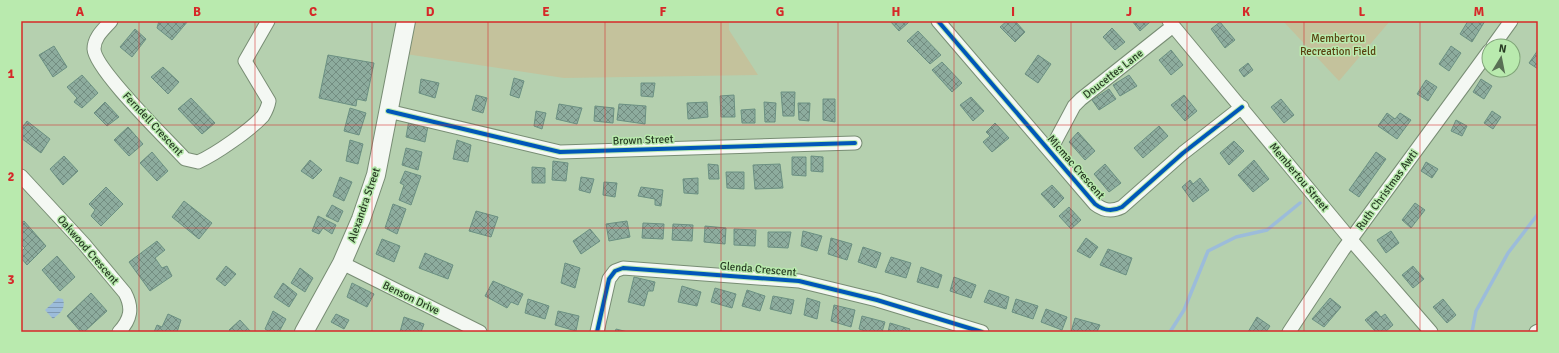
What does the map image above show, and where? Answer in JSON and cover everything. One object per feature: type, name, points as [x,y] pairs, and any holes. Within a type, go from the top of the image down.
[{"type":"main road","name":"Alexandra Street","points":[[304,332],[342,264],[361,219],[376,175],[406,21]]},
{"type":"street","name":"Ferndell Crescent","points":[[111,21],[94,42],[94,52],[98,62],[117,85],[186,159],[198,162],[213,155],[232,141],[262,116],[267,109],[269,101],[245,61],[268,21]]},
{"type":"street","name":"Micmac Crescent","points":[[938,21],[1095,204],[1103,209],[1113,210],[1122,207],[1183,153],[1242,107]]},
{"type":"street","points":[[1499,38],[1511,21]]},
{"type":"street","name":"Doucettes Lane","points":[[1050,151],[1074,106],[1171,23]]},
{"type":"street","name":"Membertou Street","points":[[1171,23],[1351,240],[1431,332]]},
{"type":"street","name":"Ruth Christmas Awti","points":[[1289,332],[1351,240],[1481,62]]},
{"type":"street","name":"Brown Street","points":[[388,111],[560,152],[855,143]]},
{"type":"street","name":"Oakwood Crescent","points":[[21,176],[84,244],[125,293],[131,310],[129,319],[119,332]]},
{"type":"street","name":"Benson Drive","points":[[342,264],[480,332]]},
{"type":"street","name":"Glenda Crescent","points":[[597,332],[609,279],[615,271],[624,268],[799,281],[882,302],[982,332]]},
{"type":"green space","points":[[404,21],[729,21],[729,30],[758,75],[564,78],[399,53]]},
{"type":"green space","name":"Membertou Recreation Field","points":[[1283,21],[1390,21],[1339,81]]},
{"type":"water","points":[[58,298],[63,299],[64,306],[60,313],[53,319],[45,310]]},
{"type":"building","points":[[159,21],[188,21],[172,40],[157,28]]},
{"type":"building","points":[[890,21],[909,21],[909,22],[899,31]]},
{"type":"building","points":[[1007,21],[1015,21],[1025,32],[1015,42],[1000,27]]},
{"type":"building","points":[[1132,21],[1151,21],[1140,31]]},
{"type":"building","points":[[1468,21],[1485,21],[1472,42],[1460,34]]},
{"type":"building","points":[[1220,22],[1235,40],[1225,48],[1211,29]]},
{"type":"building","points":[[1112,28],[1125,42],[1115,50],[1103,37]]},
{"type":"building","points":[[135,29],[146,39],[132,57],[120,47]]},
{"type":"building","points":[[918,31],[941,55],[930,64],[907,41]]},
{"type":"building","points":[[54,46],[67,67],[53,77],[39,55]]},
{"type":"building","points":[[1451,46],[1461,53],[1449,71],[1439,64]]},
{"type":"building","points":[[1171,50],[1183,65],[1171,75],[1159,60]]},
{"type":"building","points":[[1538,50],[1538,69],[1529,63]]},
{"type":"building","points":[[328,55],[374,63],[366,101],[357,99],[356,106],[319,98]]},
{"type":"building","points":[[1038,55],[1051,64],[1038,83],[1025,74]]},
{"type":"building","points":[[942,62],[962,83],[952,92],[932,70]]},
{"type":"building","points":[[1248,63],[1253,70],[1244,77],[1239,70]]},
{"type":"building","points":[[163,67],[179,82],[168,94],[151,77]]},
{"type":"building","points":[[82,75],[98,93],[82,108],[74,102],[77,98],[67,87]]},
{"type":"building","points":[[1129,75],[1137,86],[1120,96],[1113,85]]},
{"type":"building","points":[[514,78],[524,81],[519,98],[510,95]]},
{"type":"building","points":[[421,79],[439,83],[435,98],[419,93]]},
{"type":"building","points":[[1481,79],[1492,86],[1484,99],[1473,92]]},
{"type":"building","points":[[1426,80],[1437,87],[1428,101],[1417,94]]},
{"type":"building","points":[[641,83],[655,83],[653,97],[641,96]]},
{"type":"building","points":[[1109,89],[1116,99],[1099,110],[1092,100]]},
{"type":"building","points":[[781,92],[795,92],[794,116],[783,116]]},
{"type":"building","points":[[476,95],[487,98],[483,113],[472,110]]},
{"type":"building","points":[[734,95],[735,117],[721,117],[720,96]]},
{"type":"building","points":[[1184,95],[1197,111],[1185,121],[1171,105]]},
{"type":"building","points":[[971,97],[984,111],[973,121],[960,105]]},
{"type":"building","points":[[191,98],[215,123],[202,134],[178,109]]},
{"type":"building","points":[[823,99],[835,99],[835,122],[823,120]]},
{"type":"building","points":[[1281,99],[1294,115],[1284,123],[1271,107]]},
{"type":"building","points":[[105,102],[119,117],[107,126],[94,113]]},
{"type":"building","points":[[707,102],[708,117],[688,119],[687,103]]},
{"type":"building","points":[[764,102],[776,103],[775,122],[765,122]]},
{"type":"building","points":[[798,103],[810,103],[809,121],[799,120]]},
{"type":"building","points":[[559,104],[582,108],[577,124],[556,119]]},
{"type":"building","points":[[619,104],[646,106],[645,124],[617,120]]},
{"type":"building","points":[[595,106],[614,108],[613,123],[594,121]]},
{"type":"building","points":[[350,108],[366,113],[359,135],[344,131]]},
{"type":"building","points":[[755,109],[755,123],[742,123],[741,110]]},
{"type":"building","points":[[536,111],[546,113],[542,129],[534,126]]},
{"type":"building","points":[[1492,111],[1501,117],[1493,129],[1484,123]]},
{"type":"building","points":[[1387,113],[1395,119],[1400,113],[1411,120],[1397,139],[1378,126]]},
{"type":"building","points":[[409,120],[428,126],[425,142],[406,137]]},
{"type":"building","points":[[1456,120],[1467,126],[1462,136],[1451,131]]},
{"type":"building","points":[[27,121],[50,139],[41,153],[21,138],[21,129]]},
{"type":"building","points":[[995,123],[1009,138],[992,152],[983,142],[990,136],[986,132]]},
{"type":"building","points":[[1159,126],[1168,136],[1143,158],[1134,148]]},
{"type":"building","points":[[128,127],[143,144],[129,156],[114,140]]},
{"type":"building","points":[[1078,132],[1095,151],[1085,160],[1069,142]]},
{"type":"building","points":[[350,140],[363,144],[358,164],[346,161]]},
{"type":"building","points":[[457,140],[471,145],[468,162],[453,159]]},
{"type":"building","points":[[1234,141],[1244,151],[1229,165],[1220,153]]},
{"type":"building","points":[[406,148],[422,152],[418,170],[402,165]]},
{"type":"building","points":[[152,152],[168,171],[157,181],[140,163]]},
{"type":"building","points":[[1376,152],[1386,159],[1359,197],[1349,190]]},
{"type":"building","points":[[64,156],[78,171],[63,185],[50,169]]},
{"type":"building","points":[[811,156],[823,157],[823,172],[811,171]]},
{"type":"building","points":[[792,157],[806,157],[806,176],[792,175]]},
{"type":"building","points":[[310,160],[322,170],[313,179],[301,171]]},
{"type":"building","points":[[1254,160],[1269,179],[1253,192],[1238,175]]},
{"type":"building","points":[[553,161],[568,163],[566,181],[552,180]]},
{"type":"building","points":[[1426,162],[1438,169],[1432,178],[1421,171]]},
{"type":"building","points":[[708,164],[718,165],[719,179],[709,179]]},
{"type":"building","points":[[780,164],[783,188],[755,189],[753,165]]},
{"type":"building","points":[[1105,164],[1121,183],[1109,192],[1094,174]]},
{"type":"building","points":[[532,167],[545,168],[545,183],[532,183]]},
{"type":"building","points":[[405,171],[421,176],[411,205],[399,200],[404,185],[400,183]]},
{"type":"building","points":[[726,172],[744,172],[744,189],[727,188]]},
{"type":"building","points":[[340,177],[352,182],[344,201],[333,196]]},
{"type":"building","points":[[581,177],[594,179],[590,193],[579,190]]},
{"type":"building","points":[[698,178],[698,194],[684,193],[683,179]]},
{"type":"building","points":[[1200,178],[1209,190],[1193,202],[1182,187],[1190,180],[1193,184]]},
{"type":"building","points":[[604,182],[617,183],[615,197],[603,195]]},
{"type":"building","points":[[1052,185],[1064,198],[1054,208],[1041,194]]},
{"type":"building","points":[[106,187],[123,204],[101,226],[91,216],[95,210],[89,204]]},
{"type":"building","points":[[641,187],[663,190],[661,206],[655,205],[655,199],[638,196]]},
{"type":"building","points":[[184,201],[212,223],[199,239],[172,217]]},
{"type":"building","points":[[1415,203],[1425,210],[1411,228],[1402,220]]},
{"type":"building","points":[[393,204],[406,209],[397,234],[385,228]]},
{"type":"building","points":[[332,205],[343,211],[338,222],[326,216]]},
{"type":"building","points":[[1069,207],[1081,220],[1071,229],[1059,216]]},
{"type":"building","points":[[476,211],[498,217],[491,237],[469,231]]},
{"type":"building","points":[[318,216],[336,225],[332,234],[323,228],[319,234],[312,231]]},
{"type":"building","points":[[24,221],[46,246],[27,265],[21,258],[21,252],[25,248],[21,244],[21,223]]},
{"type":"building","points":[[627,221],[630,237],[609,241],[606,224]]},
{"type":"building","points":[[643,223],[664,224],[663,239],[642,238]]},
{"type":"building","points":[[673,224],[693,225],[692,241],[672,240]]},
{"type":"building","points":[[705,226],[726,228],[725,244],[704,242]]},
{"type":"building","points":[[590,229],[600,241],[581,254],[573,241]]},
{"type":"building","points":[[734,229],[756,230],[755,246],[734,245]]},
{"type":"building","points":[[803,231],[822,236],[817,251],[801,246]]},
{"type":"building","points":[[1391,231],[1399,243],[1386,253],[1377,240]]},
{"type":"building","points":[[768,232],[791,232],[788,248],[768,247]]},
{"type":"building","points":[[831,238],[852,244],[847,260],[828,254]]},
{"type":"building","points":[[1086,238],[1098,247],[1090,258],[1077,251]]},
{"type":"building","points":[[382,239],[400,246],[394,262],[376,254]]},
{"type":"building","points":[[157,241],[165,250],[155,258],[162,268],[167,266],[172,276],[150,291],[129,262]]},
{"type":"building","points":[[863,247],[881,253],[876,268],[858,262]]},
{"type":"building","points":[[1108,249],[1132,258],[1126,275],[1100,265]]},
{"type":"building","points":[[425,253],[453,265],[448,279],[419,268]]},
{"type":"building","points":[[57,256],[75,277],[60,291],[42,270]]},
{"type":"building","points":[[891,257],[911,263],[906,278],[885,272]]},
{"type":"building","points":[[565,263],[580,268],[575,288],[561,283]]},
{"type":"building","points":[[226,266],[236,274],[225,286],[216,279]]},
{"type":"building","points":[[1413,266],[1424,279],[1413,288],[1402,275]]},
{"type":"building","points":[[921,267],[942,275],[938,288],[917,282]]},
{"type":"building","points":[[300,268],[313,278],[305,292],[291,283]]},
{"type":"building","points":[[634,277],[655,282],[653,291],[648,291],[644,306],[628,302]]},
{"type":"building","points":[[954,277],[976,285],[971,298],[950,291]]},
{"type":"building","points":[[493,281],[523,294],[518,305],[511,302],[507,308],[485,296]]},
{"type":"building","points":[[283,283],[297,294],[289,307],[274,297]]},
{"type":"building","points":[[352,283],[374,294],[367,307],[347,297]]},
{"type":"building","points":[[682,286],[701,292],[697,306],[678,302]]},
{"type":"building","points":[[715,288],[736,294],[732,308],[711,302]]},
{"type":"building","points":[[747,290],[765,296],[760,311],[742,306]]},
{"type":"building","points":[[989,290],[1009,297],[1006,309],[984,302]]},
{"type":"building","points":[[91,293],[107,311],[84,332],[81,332],[67,316]]},
{"type":"building","points":[[773,296],[794,300],[791,314],[770,309]]},
{"type":"building","points":[[807,298],[820,302],[817,319],[804,315]]},
{"type":"building","points":[[1330,298],[1341,307],[1324,327],[1312,319]]},
{"type":"building","points":[[528,299],[549,306],[545,319],[525,313]]},
{"type":"building","points":[[1016,299],[1038,306],[1033,319],[1012,312]]},
{"type":"building","points":[[1443,299],[1456,315],[1447,323],[1433,307]]},
{"type":"building","points":[[834,305],[855,310],[851,327],[831,321]]},
{"type":"building","points":[[1046,309],[1067,317],[1062,330],[1041,322]]},
{"type":"building","points":[[273,311],[286,319],[279,332],[270,332],[265,329]]},
{"type":"building","points":[[558,311],[579,316],[576,331],[555,325]]},
{"type":"building","points":[[1376,311],[1381,317],[1385,314],[1393,325],[1385,332],[1376,332],[1365,320]]},
{"type":"building","points":[[168,314],[181,320],[177,332],[154,332],[157,325],[162,327]]},
{"type":"building","points":[[336,314],[349,320],[344,329],[331,322]]},
{"type":"building","points":[[862,316],[885,322],[882,332],[868,332],[859,329]]},
{"type":"building","points":[[404,317],[424,324],[421,332],[400,332]]},
{"type":"building","points":[[1257,317],[1270,326],[1266,332],[1248,332]]},
{"type":"building","points":[[1075,318],[1100,325],[1097,332],[1071,332]]},
{"type":"building","points":[[240,320],[251,332],[231,332],[229,330]]},
{"type":"building","points":[[890,323],[910,329],[909,332],[888,332]]},
{"type":"building","points":[[616,329],[628,332],[615,332]]},
{"type":"waterway","points":[[1170,332],[1184,310],[1208,251],[1236,237],[1267,230],[1300,203]]},
{"type":"waterway","points":[[1472,332],[1476,311],[1508,253],[1538,214]]},
{"type":"cycle path","points":[[938,21],[1095,204],[1105,209],[1115,210],[1122,207],[1183,153],[1242,107]]},
{"type":"cycle path","points":[[388,111],[560,152],[855,143]]},
{"type":"cycle path","points":[[597,332],[609,279],[615,271],[623,268],[799,281],[877,300],[982,332]]}]
